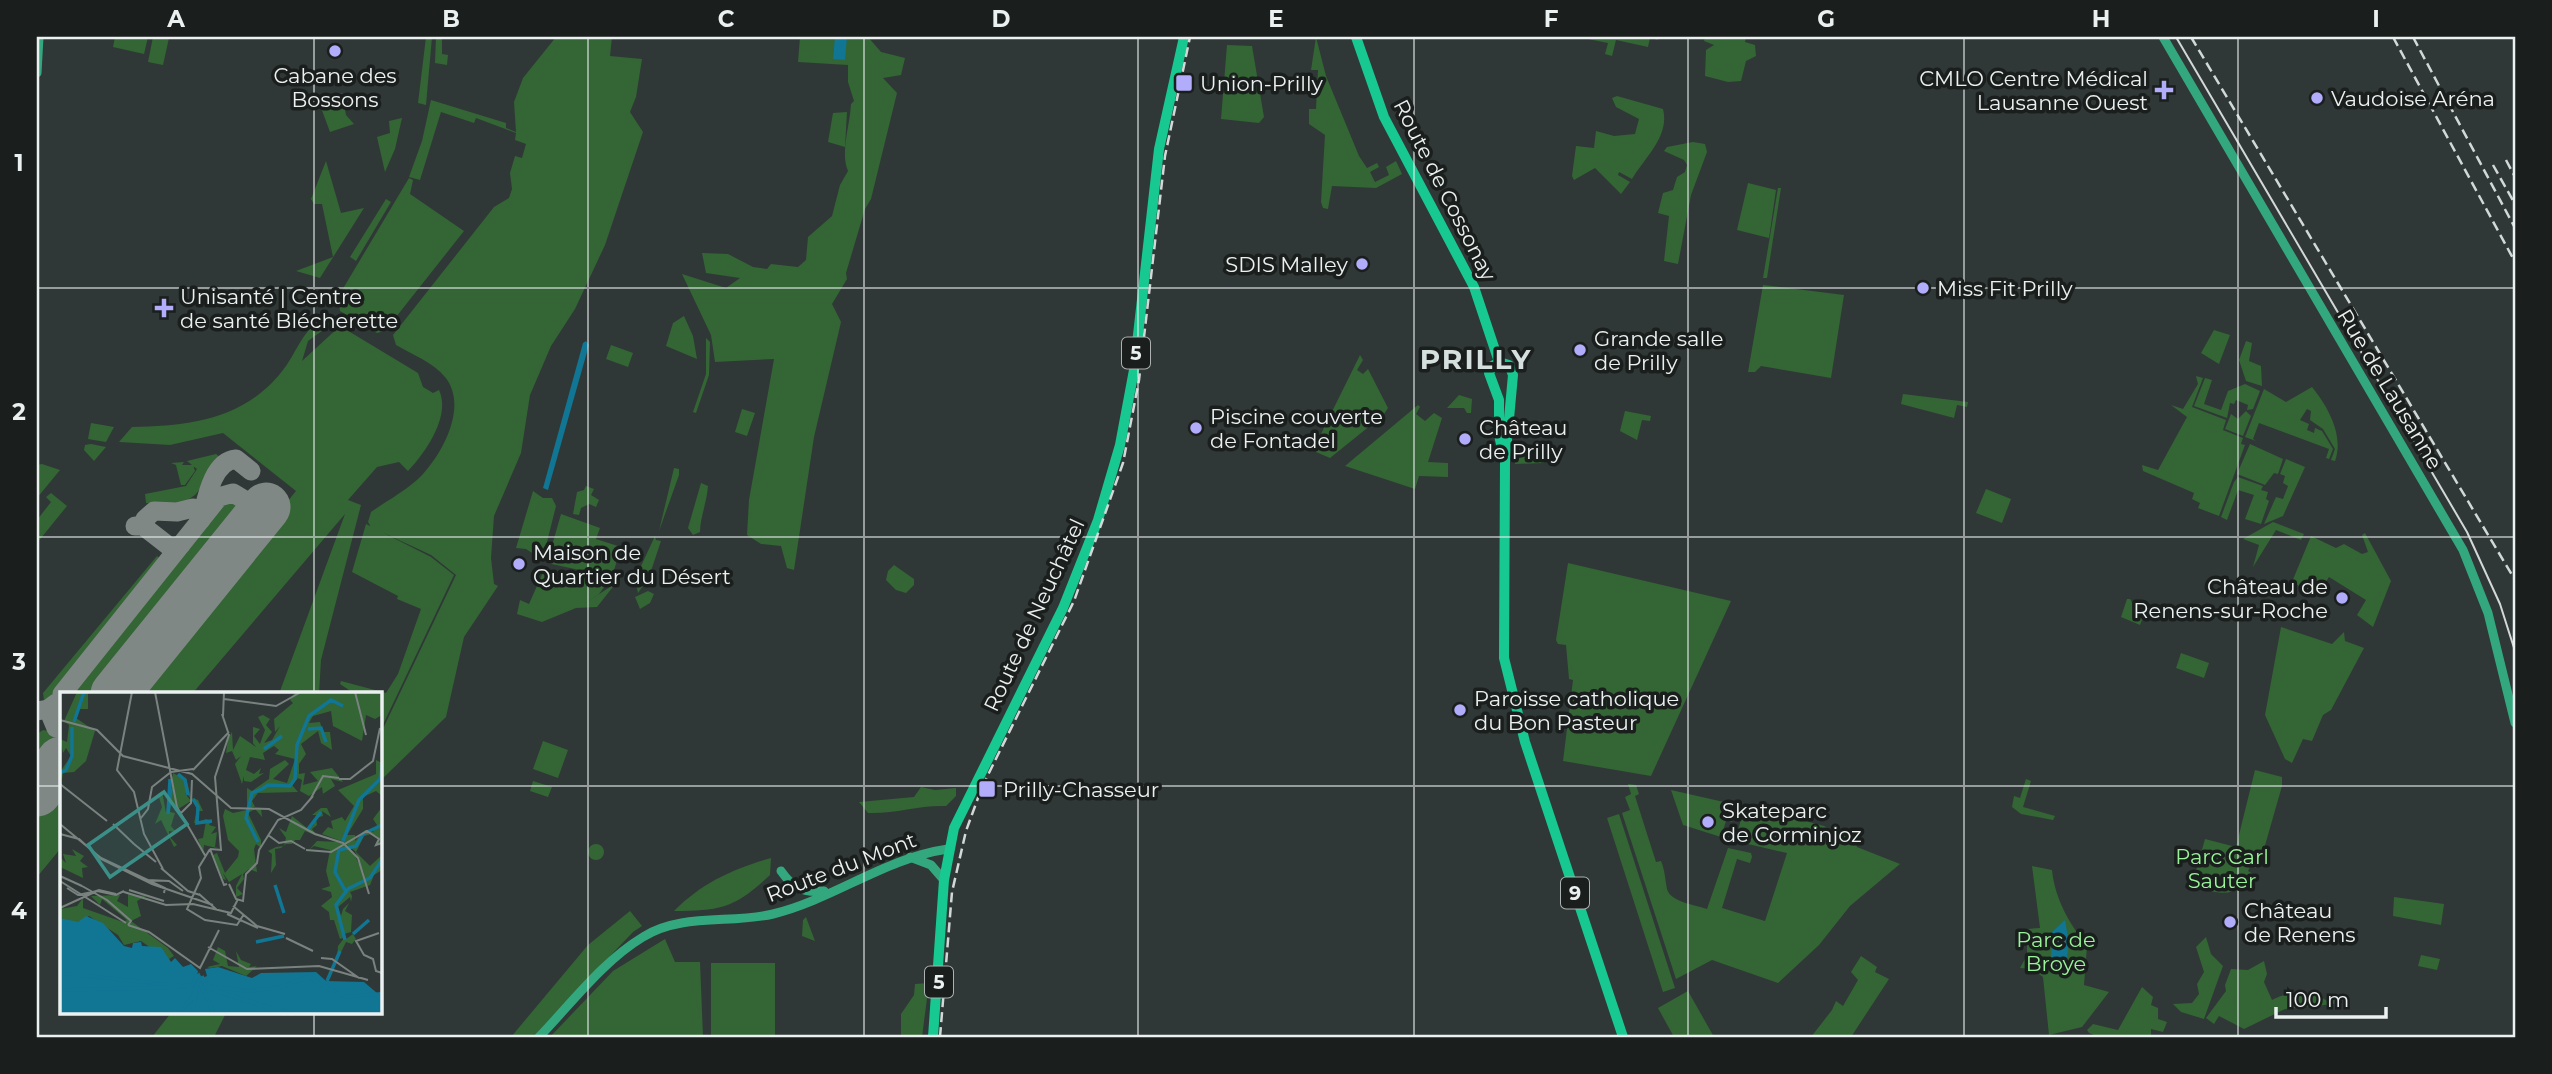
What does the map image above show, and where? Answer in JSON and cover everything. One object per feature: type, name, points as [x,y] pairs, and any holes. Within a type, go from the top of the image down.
[{"type":"main road","points":[[37,73],[39,37]]},
{"type":"main road","name":"Route de Neuchâtel","points":[[933,1037],[948,849],[968,794],[1063,607],[1104,504],[1127,412],[1154,180],[1184,37]]},
{"type":"main road","name":"Route de Cossonay","points":[[1356,37],[1369,80],[1395,141],[1474,287],[1499,362]]},
{"type":"main road","name":"Rue de Lausanne","points":[[2163,37],[2463,550],[2492,626],[2515,723]]},
{"type":"main road","points":[[1505,462],[1511,381],[1511,368],[1499,362],[1492,366],[1489,373],[1496,384],[1505,385],[1511,381]]},
{"type":"main road","name":"9","points":[[1496,384],[1500,445],[1505,462],[1504,658],[1527,750],[1623,1037]]},
{"type":"main road","name":"Route du Mont","points":[[539,1037],[619,955],[656,930],[674,924],[774,914],[910,857],[948,849]]},
{"type":"main road","points":[[910,857],[931,865],[944,880]]},
{"type":"main road","points":[[781,871],[790,885],[799,890],[829,891]]},
{"type":"green space","points":[[115,37],[148,37],[144,54],[113,47]]},
{"type":"green space","points":[[153,37],[169,38],[163,65],[148,62]]},
{"type":"green space","points":[[426,37],[432,37],[426,105],[418,103]]},
{"type":"green space","points":[[436,37],[442,37],[442,54],[448,55],[447,65],[435,63]]},
{"type":"green space","points":[[556,37],[612,37],[610,56],[642,59],[636,97],[630,112],[643,132],[605,245],[575,309],[551,346],[530,395],[521,453],[494,516],[491,558],[494,584],[498,586],[464,637],[446,717],[382,779],[382,731],[456,575],[431,555],[371,527],[368,522],[371,512],[411,485],[431,464],[445,441],[454,414],[452,388],[445,377],[428,363],[396,345],[393,335],[494,207],[509,198],[512,189],[510,173],[515,156],[522,158],[526,144],[515,140],[516,133],[476,118],[474,123],[441,112],[420,180],[409,177],[422,141],[431,100],[506,123],[506,128],[516,132],[514,102],[523,78]]},
{"type":"green space","points":[[800,37],[868,37],[881,52],[905,58],[901,75],[883,78],[897,93],[871,199],[865,209],[846,273],[847,279],[832,304],[841,322],[814,437],[794,570],[787,568],[781,546],[761,544],[747,535],[749,500],[774,359],[715,362],[711,335],[682,274],[726,288],[740,278],[706,273],[702,253],[728,254],[753,267],[767,269],[771,264],[798,267],[806,260],[808,237],[832,216],[840,185],[848,171],[845,147],[851,104],[854,101],[848,82],[848,65],[798,62]]},
{"type":"green space","points":[[1316,37],[1326,76],[1359,156],[1367,168],[1377,163],[1379,167],[1370,172],[1375,182],[1389,175],[1386,167],[1396,161],[1402,174],[1376,188],[1332,186],[1328,209],[1323,208],[1321,202],[1325,135],[1309,124],[1309,109],[1316,109],[1318,70],[1311,70]]},
{"type":"green space","points":[[1659,37],[1658,40],[1650,38],[1648,47],[1616,40],[1612,56],[1605,54],[1608,43],[1588,39]]},
{"type":"green space","points":[[1705,37],[1746,37],[1745,42],[1755,45],[1756,56],[1746,61],[1741,81],[1728,82],[1705,76],[1706,50],[1714,45],[1704,41]]},
{"type":"green space","points":[[1227,45],[1252,46],[1264,117],[1259,123],[1221,119]]},
{"type":"green space","points":[[335,93],[342,93],[346,115],[354,124],[330,132],[320,105]]},
{"type":"green space","points":[[1617,96],[1663,109],[1664,119],[1660,137],[1632,179],[1619,172],[1618,175],[1630,182],[1621,194],[1595,168],[1574,180],[1572,176],[1576,146],[1594,148],[1596,131],[1614,136],[1635,134],[1639,119],[1616,107],[1612,98]]},
{"type":"green space","points":[[847,112],[845,147],[828,142],[833,113]]},
{"type":"green space","points":[[402,118],[395,149],[385,172],[377,137],[390,133],[389,121]]},
{"type":"green space","points":[[1693,142],[1705,144],[1707,152],[1691,195],[1678,264],[1664,261],[1669,216],[1658,213],[1663,193],[1673,190],[1677,177],[1685,172],[1687,165],[1684,160],[1664,151],[1667,147]]},
{"type":"green space","points":[[326,161],[341,213],[364,208],[320,278],[296,271],[333,257],[322,204],[314,204],[311,199]]},
{"type":"green space","points":[[409,178],[413,180],[410,194],[464,231],[385,331],[377,333],[340,311],[338,297]]},
{"type":"green space","points":[[1748,183],[1776,190],[1769,238],[1737,230]]},
{"type":"green space","points":[[1778,188],[1781,188],[1767,278],[1763,278]]},
{"type":"green space","points":[[386,199],[391,202],[356,261],[350,257]]},
{"type":"green space","points":[[1763,285],[1844,295],[1831,378],[1761,366],[1755,372],[1748,372]]},
{"type":"green space","points":[[684,316],[693,336],[697,359],[666,346],[673,323]]},
{"type":"green space","points":[[322,320],[333,323],[308,341],[302,361],[340,326],[418,373],[423,387],[433,393],[439,390],[442,400],[442,411],[435,433],[408,471],[399,462],[377,467],[348,500],[361,505],[321,660],[319,692],[280,692],[345,514],[194,692],[134,692],[296,491],[223,433],[170,445],[119,442],[132,427],[197,421],[217,416],[254,398],[271,384],[286,366],[316,323]]},
{"type":"green space","points":[[2214,330],[2230,335],[2219,364],[2201,353]]},
{"type":"green space","points":[[706,338],[710,342],[709,375],[696,413],[693,412],[706,374]]},
{"type":"green space","points":[[2246,341],[2252,343],[2249,361],[2261,366],[2262,386],[2246,381],[2239,360]]},
{"type":"green space","points":[[611,345],[633,353],[628,367],[606,359]]},
{"type":"green space","points":[[1360,355],[1363,360],[1357,370],[1363,374],[1368,369],[1388,408],[1382,417],[1375,415],[1371,425],[1330,458],[1316,452],[1316,444]]},
{"type":"green space","points":[[2196,376],[2203,378],[2192,407],[2226,420],[2223,430],[2243,438],[2241,444],[2245,445],[2219,516],[2198,508],[2200,503],[2192,499],[2194,493],[2143,471],[2142,465],[2158,470],[2187,417],[2171,405],[2183,409],[2198,384]]},
{"type":"green space","points":[[2205,378],[2212,380],[2204,404],[2221,410],[2228,391],[2245,384],[2260,391],[2253,409],[2247,410],[2248,405],[2236,400],[2234,404],[2230,403],[2227,418],[2194,406]]},
{"type":"green space","points":[[2312,387],[2333,422],[2338,442],[2335,461],[2331,460],[2335,449],[2323,429],[2310,420],[2311,411],[2307,409],[2300,420],[2309,424],[2307,430],[2314,433],[2315,428],[2322,431],[2333,449],[2329,459],[2326,458],[2329,449],[2259,423],[2253,439],[2256,441],[2245,437],[2264,389],[2286,402]]},
{"type":"green space","points":[[1903,394],[1968,402],[1967,407],[1957,405],[1954,418],[1901,404]]},
{"type":"green space","points":[[1459,395],[1472,399],[1471,413],[1467,413],[1464,408],[1447,408]]},
{"type":"green space","points":[[1418,405],[1420,407],[1416,414],[1425,421],[1434,413],[1442,418],[1428,462],[1448,463],[1448,477],[1419,476],[1415,489],[1345,466]]},
{"type":"green space","points":[[742,409],[755,413],[747,436],[735,432]]},
{"type":"green space","points":[[1625,411],[1651,416],[1650,421],[1642,420],[1637,440],[1620,431]]},
{"type":"green space","points":[[2246,411],[2251,416],[2243,436],[2225,429],[2231,414],[2238,419]]},
{"type":"green space","points":[[91,423],[114,427],[106,442],[88,439]]},
{"type":"green space","points":[[1515,444],[1545,449],[1544,463],[1515,464]]},
{"type":"green space","points":[[2250,444],[2283,459],[2278,474],[2274,473],[2265,485],[2237,474]]},
{"type":"green space","points":[[85,445],[106,447],[94,461],[84,450]]},
{"type":"green space","points":[[216,454],[224,460],[195,495],[176,508],[146,503],[145,494],[186,486],[197,469],[187,461]]},
{"type":"green space","points":[[2286,459],[2305,467],[2283,516],[2264,524],[2276,497],[2283,499],[2288,486],[2283,483],[2285,476],[2280,474]]},
{"type":"green space","points":[[184,462],[182,465],[193,465],[195,471],[185,485],[181,485],[176,465],[171,463]]},
{"type":"green space","points":[[37,465],[60,470],[37,498]]},
{"type":"green space","points":[[674,468],[679,469],[679,475],[659,531]]},
{"type":"green space","points":[[2238,477],[2263,486],[2261,490],[2268,492],[2266,499],[2269,501],[2261,524],[2245,519],[2254,495],[2238,490],[2227,520],[2221,517]]},
{"type":"green space","points":[[701,483],[708,486],[700,532],[693,535],[688,528]]},
{"type":"green space","points":[[586,486],[594,489],[591,495],[599,500],[596,507],[589,504],[581,508],[579,515],[573,514],[577,492],[584,490]]},
{"type":"green space","points":[[1986,489],[2011,499],[2002,523],[1976,513]]},
{"type":"green space","points":[[533,491],[543,498],[552,498],[556,506],[545,550],[539,544],[534,547],[537,552],[544,551],[540,558],[526,549],[516,548]]},
{"type":"green space","points":[[51,493],[67,506],[37,543],[37,520],[51,502],[46,497]]},
{"type":"green space","points":[[228,499],[241,504],[241,518],[101,692],[70,692]]},
{"type":"green space","points":[[561,514],[600,528],[596,539],[621,547],[612,577],[547,563]]},
{"type":"green space","points":[[2273,522],[2304,534],[2301,540],[2276,530],[2253,567],[2259,545],[2243,539]]},
{"type":"green space","points":[[366,524],[431,557],[454,575],[382,727],[382,692],[352,692],[340,684],[341,681],[386,693],[398,674],[421,609],[397,599],[398,596],[352,572]]},
{"type":"green space","points":[[2365,533],[2391,581],[2373,627],[2357,615],[2366,600],[2329,577],[2317,596],[2292,582],[2311,536],[2336,548],[2344,544],[2362,554],[2368,552],[2362,535]]},
{"type":"green space","points":[[655,536],[656,540],[661,541],[649,577],[638,593],[635,579]]},
{"type":"green space","points":[[157,556],[162,560],[161,565],[52,700],[44,701],[43,693]]},
{"type":"green space","points":[[1568,563],[1731,601],[1651,776],[1563,761],[1573,680],[1569,679],[1566,645],[1558,644],[1556,640]]},
{"type":"green space","points":[[894,565],[914,579],[914,585],[906,593],[896,590],[886,580],[888,571]]},
{"type":"green space","points":[[544,570],[607,583],[599,594],[581,606],[616,583],[597,607],[576,608],[542,622],[517,614],[520,600],[529,604]]},
{"type":"green space","points":[[648,591],[654,594],[650,603],[640,609],[635,597]]},
{"type":"green space","points":[[2127,599],[2130,599],[2142,620],[2140,625],[2121,617]]},
{"type":"green space","points":[[2281,627],[2332,644],[2344,632],[2345,641],[2364,648],[2331,710],[2323,715],[2312,741],[2303,739],[2292,763],[2285,759],[2265,715]]},
{"type":"green space","points":[[2181,653],[2209,663],[2204,678],[2176,668]]},
{"type":"green space","points":[[43,730],[53,732],[58,742],[37,772],[37,734]]},
{"type":"green space","points":[[543,741],[568,750],[558,778],[533,769]]},
{"type":"green space","name":"Parc Carl Sauter","points":[[2255,770],[2282,777],[2282,786],[2261,858],[2255,856],[2253,861],[2258,863],[2256,868],[2251,865],[2248,871],[2253,874],[2241,888],[2226,893],[2192,885],[2205,839],[2236,847]]},
{"type":"green space","points":[[2026,779],[2031,781],[2023,807],[2055,816],[2053,820],[2021,814],[2012,807],[2014,796],[2020,798]]},
{"type":"green space","points":[[533,781],[552,787],[548,797],[530,791]]},
{"type":"green space","points":[[60,784],[60,849],[37,877],[37,813]]},
{"type":"green space","points":[[1628,784],[1636,785],[1639,794],[1635,796],[1656,862],[1661,861],[1669,893],[1678,900],[1707,909],[1728,848],[1751,853],[1752,857],[1750,863],[1737,859],[1722,908],[1765,921],[1787,853],[1735,841],[1745,805],[1824,826],[1855,841],[1857,847],[1900,864],[1850,906],[1819,945],[1778,983],[1712,960],[1676,979],[1622,813],[1630,810],[1625,797],[1631,794]]},
{"type":"green space","points":[[921,787],[935,790],[956,788],[956,796],[946,806],[878,813],[868,813],[859,802],[914,797]]},
{"type":"green space","points":[[1671,790],[1737,805],[1732,822],[1726,821],[1721,837],[1683,825]]},
{"type":"green space","points":[[1619,814],[1675,988],[1663,992],[1607,818]]},
{"type":"green space","points":[[596,844],[602,846],[602,858],[596,860],[590,858],[588,852],[590,846]]},
{"type":"green space","points":[[771,858],[770,875],[737,901],[704,910],[674,911],[696,892],[719,878]]},
{"type":"green space","name":"Parc de Broye","points":[[2032,866],[2052,870],[2056,891],[2064,910],[2087,946],[2084,985],[2109,992],[2082,1027],[2049,1035],[2043,977],[2032,969],[2020,968],[2027,955],[2027,929],[2040,928]]},
{"type":"green space","points":[[2394,897],[2444,904],[2441,925],[2393,916]]},
{"type":"green space","points":[[630,911],[642,926],[633,932],[533,1037],[511,1037],[588,945]]},
{"type":"green space","points":[[806,917],[815,941],[802,936],[803,920]]},
{"type":"green space","points":[[2206,937],[2211,954],[2223,966],[2204,1019],[2181,1012],[2173,1004],[2192,1003],[2199,994],[2197,984],[2204,972],[2196,947]]},
{"type":"green space","points":[[665,939],[675,962],[700,962],[703,1037],[550,1037],[613,971]]},
{"type":"green space","points":[[2421,955],[2440,959],[2437,970],[2418,966]]},
{"type":"green space","points":[[1861,956],[1877,967],[1875,972],[1889,979],[1851,1037],[1811,1037],[1836,1001],[1843,1006],[1858,980],[1851,972]]},
{"type":"green space","points":[[2264,961],[2267,974],[2264,982],[2272,1000],[2300,993],[2315,995],[2327,1001],[2335,995],[2334,1004],[2285,1009],[2244,1029],[2219,1016],[2214,1024],[2206,1018],[2226,991],[2225,985],[2231,969],[2248,970]]},
{"type":"green space","points":[[711,963],[775,963],[775,1037],[711,1037]]},
{"type":"green space","points":[[929,983],[922,1037],[901,1037],[901,1014],[914,995],[915,984]]},
{"type":"green space","name":"Parc de Broye","points":[[2142,987],[2153,997],[2151,1005],[2158,1008],[2158,1019],[2167,1022],[2163,1032],[2151,1029],[2151,1037],[2099,1037],[2089,1033],[2087,1030],[2093,1024],[2118,1030]]},
{"type":"green space","points":[[1688,991],[1714,1037],[1674,1037],[1658,1008]]},
{"type":"green space","points":[[170,1014],[226,1014],[214,1037],[152,1037]]},
{"type":"water","points":[[835,37],[847,37],[845,60],[833,59]]},
{"type":"water","points":[[586,341],[589,345],[548,490],[543,488],[583,343]]},
{"type":"water","points":[[2065,920],[2069,943],[2065,971],[2039,963],[2051,957],[2052,932]]},
{"type":"taxiway","points":[[203,512],[213,480],[222,466],[236,459],[251,471]]},
{"type":"taxiway","points":[[64,692],[219,497],[233,493],[248,502],[255,512],[251,526]]},
{"type":"taxiway","points":[[146,528],[145,519],[154,511],[177,512],[193,508],[201,513],[201,520]]},
{"type":"taxiway","points":[[135,526],[143,526],[170,547],[181,545]]},
{"type":"taxiway","points":[[37,711],[48,709],[56,703],[51,716],[56,728]]},
{"type":"runway","points":[[117,692],[266,507]]},
{"type":"runway","points":[[37,792],[60,762]]},
{"type":"tram line","points":[[2176,37],[2467,532],[2500,604],[2515,651]]},
{"type":"railway","points":[[940,1037],[952,892],[966,831],[982,787],[1074,601],[1123,463],[1139,380],[1165,156],[1190,37]]},
{"type":"railway","points":[[2191,37],[2515,580]]},
{"type":"railway","points":[[2393,37],[2515,262]]},
{"type":"railway","points":[[2413,37],[2515,228]]},
{"type":"railway","points":[[2506,160],[2515,177]]},
{"type":"railway","points":[[2493,165],[2515,204]]},
{"type":"place","name":"Cabane des Bossons","points":[[335,51]]},
{"type":"place","name":"Union-Prilly","points":[[1184,83]]},
{"type":"place","name":"CMLO Centre Médical Lausanne Ouest","points":[[2164,90]]},
{"type":"place","name":"Vaudoise Aréna","points":[[2317,98]]},
{"type":"place","name":"SDIS Malley","points":[[1362,264]]},
{"type":"place","name":"Miss Fit Prilly","points":[[1923,288]]},
{"type":"place","name":"Unisanté | Centre de santé Blécherette","points":[[164,308]]},
{"type":"place","name":"Grande salle de Prilly","points":[[1580,350]]},
{"type":"place","name":"Piscine couverte de Fontadel","points":[[1196,428]]},
{"type":"place","name":"Château de Prilly","points":[[1465,439]]},
{"type":"place","name":"Maison de Quartier du Désert","points":[[519,564]]},
{"type":"place","name":"Château de Renens-sur-Roche","points":[[2342,598]]},
{"type":"place","name":"Paroisse catholique du Bon Pasteur","points":[[1460,710]]},
{"type":"place","name":"Prilly-Chasseur","points":[[987,789]]},
{"type":"place","name":"Skateparc de Corminjoz","points":[[1708,822]]},
{"type":"place","name":"Château de Renens","points":[[2230,922]]},
{"type":"district","name":"PRILLY","points":[[1476,359]]}]
